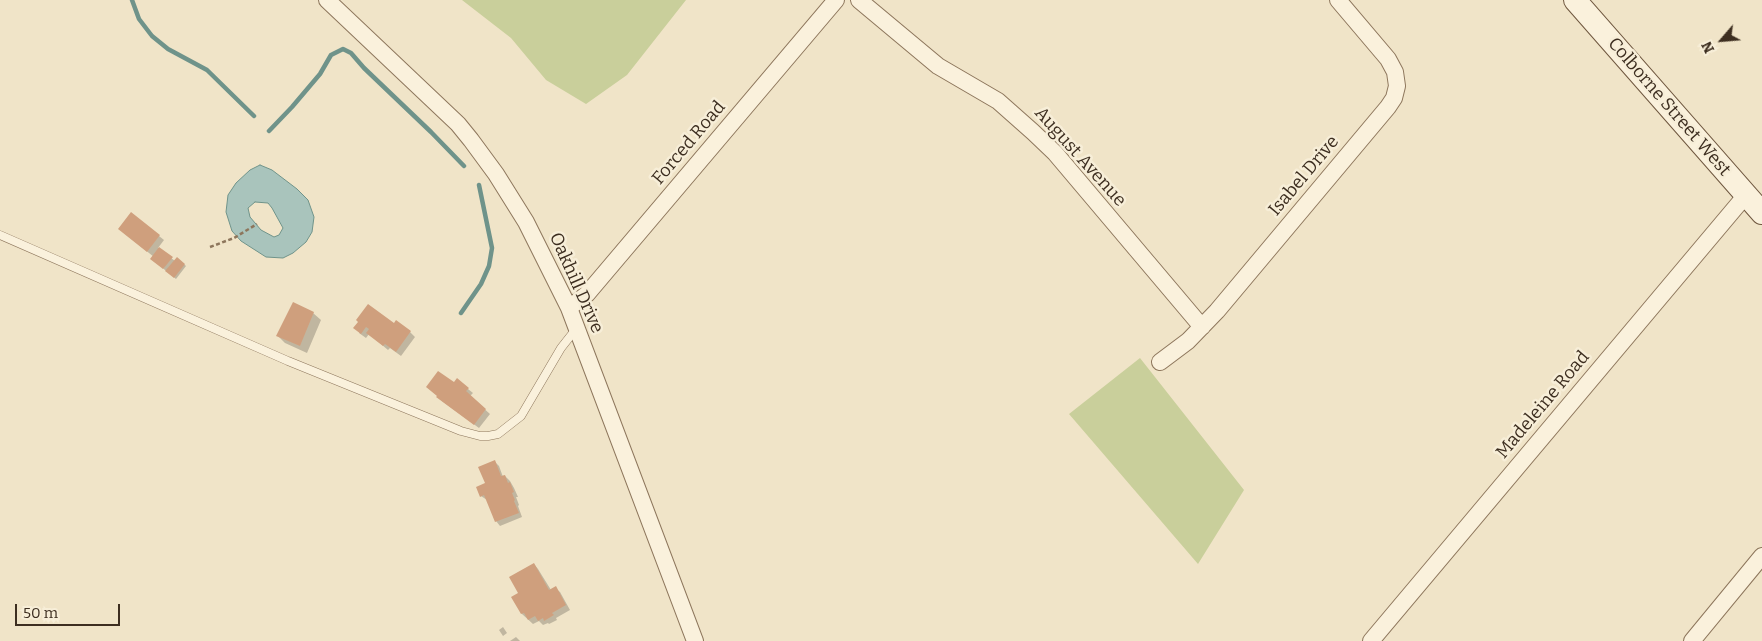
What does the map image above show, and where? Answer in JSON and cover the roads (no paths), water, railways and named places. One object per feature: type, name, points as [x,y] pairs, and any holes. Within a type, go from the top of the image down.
[{"type":"main road","name":"Colborne Street West","points":[[1575,0],[1762,213]]},
{"type":"street","name":"Oakhill Drive","points":[[327,0],[458,124],[496,174],[526,222],[569,308],[693,640]]},
{"type":"street","name":"Forced Road","points":[[569,308],[587,294],[836,0]]},
{"type":"street","name":"August Avenue","points":[[859,0],[938,66],[998,101],[1033,132],[1055,153],[1202,327]]},
{"type":"street","name":"Isabel Drive","points":[[1160,362],[1218,311],[1394,98],[1397,86],[1396,79],[1388,59],[1338,0]]},
{"type":"street","name":"Madeleine Road","points":[[1371,641],[1746,195]]},
{"type":"street","points":[[1692,641],[1762,556]]},
{"type":"lane","points":[[0,235],[288,361],[461,431],[480,436],[498,434],[521,416],[560,348],[576,329]]},
{"type":"water","points":[[260,165],[272,170],[308,200],[314,217],[312,232],[306,242],[293,253],[283,258],[266,257],[241,241],[232,231],[226,212],[228,195],[236,183],[250,170]],"holes":[[[255,202],[268,203],[283,228],[279,235],[274,237],[261,230],[250,217],[248,208]]]},
{"type":"waterway","points":[[132,0],[139,19],[152,36],[168,49],[207,70],[254,116]]},
{"type":"waterway","points":[[269,131],[320,74],[331,55],[343,49],[351,53],[464,166]]},
{"type":"waterway","points":[[461,313],[481,284],[489,266],[492,248],[479,185]]}]
